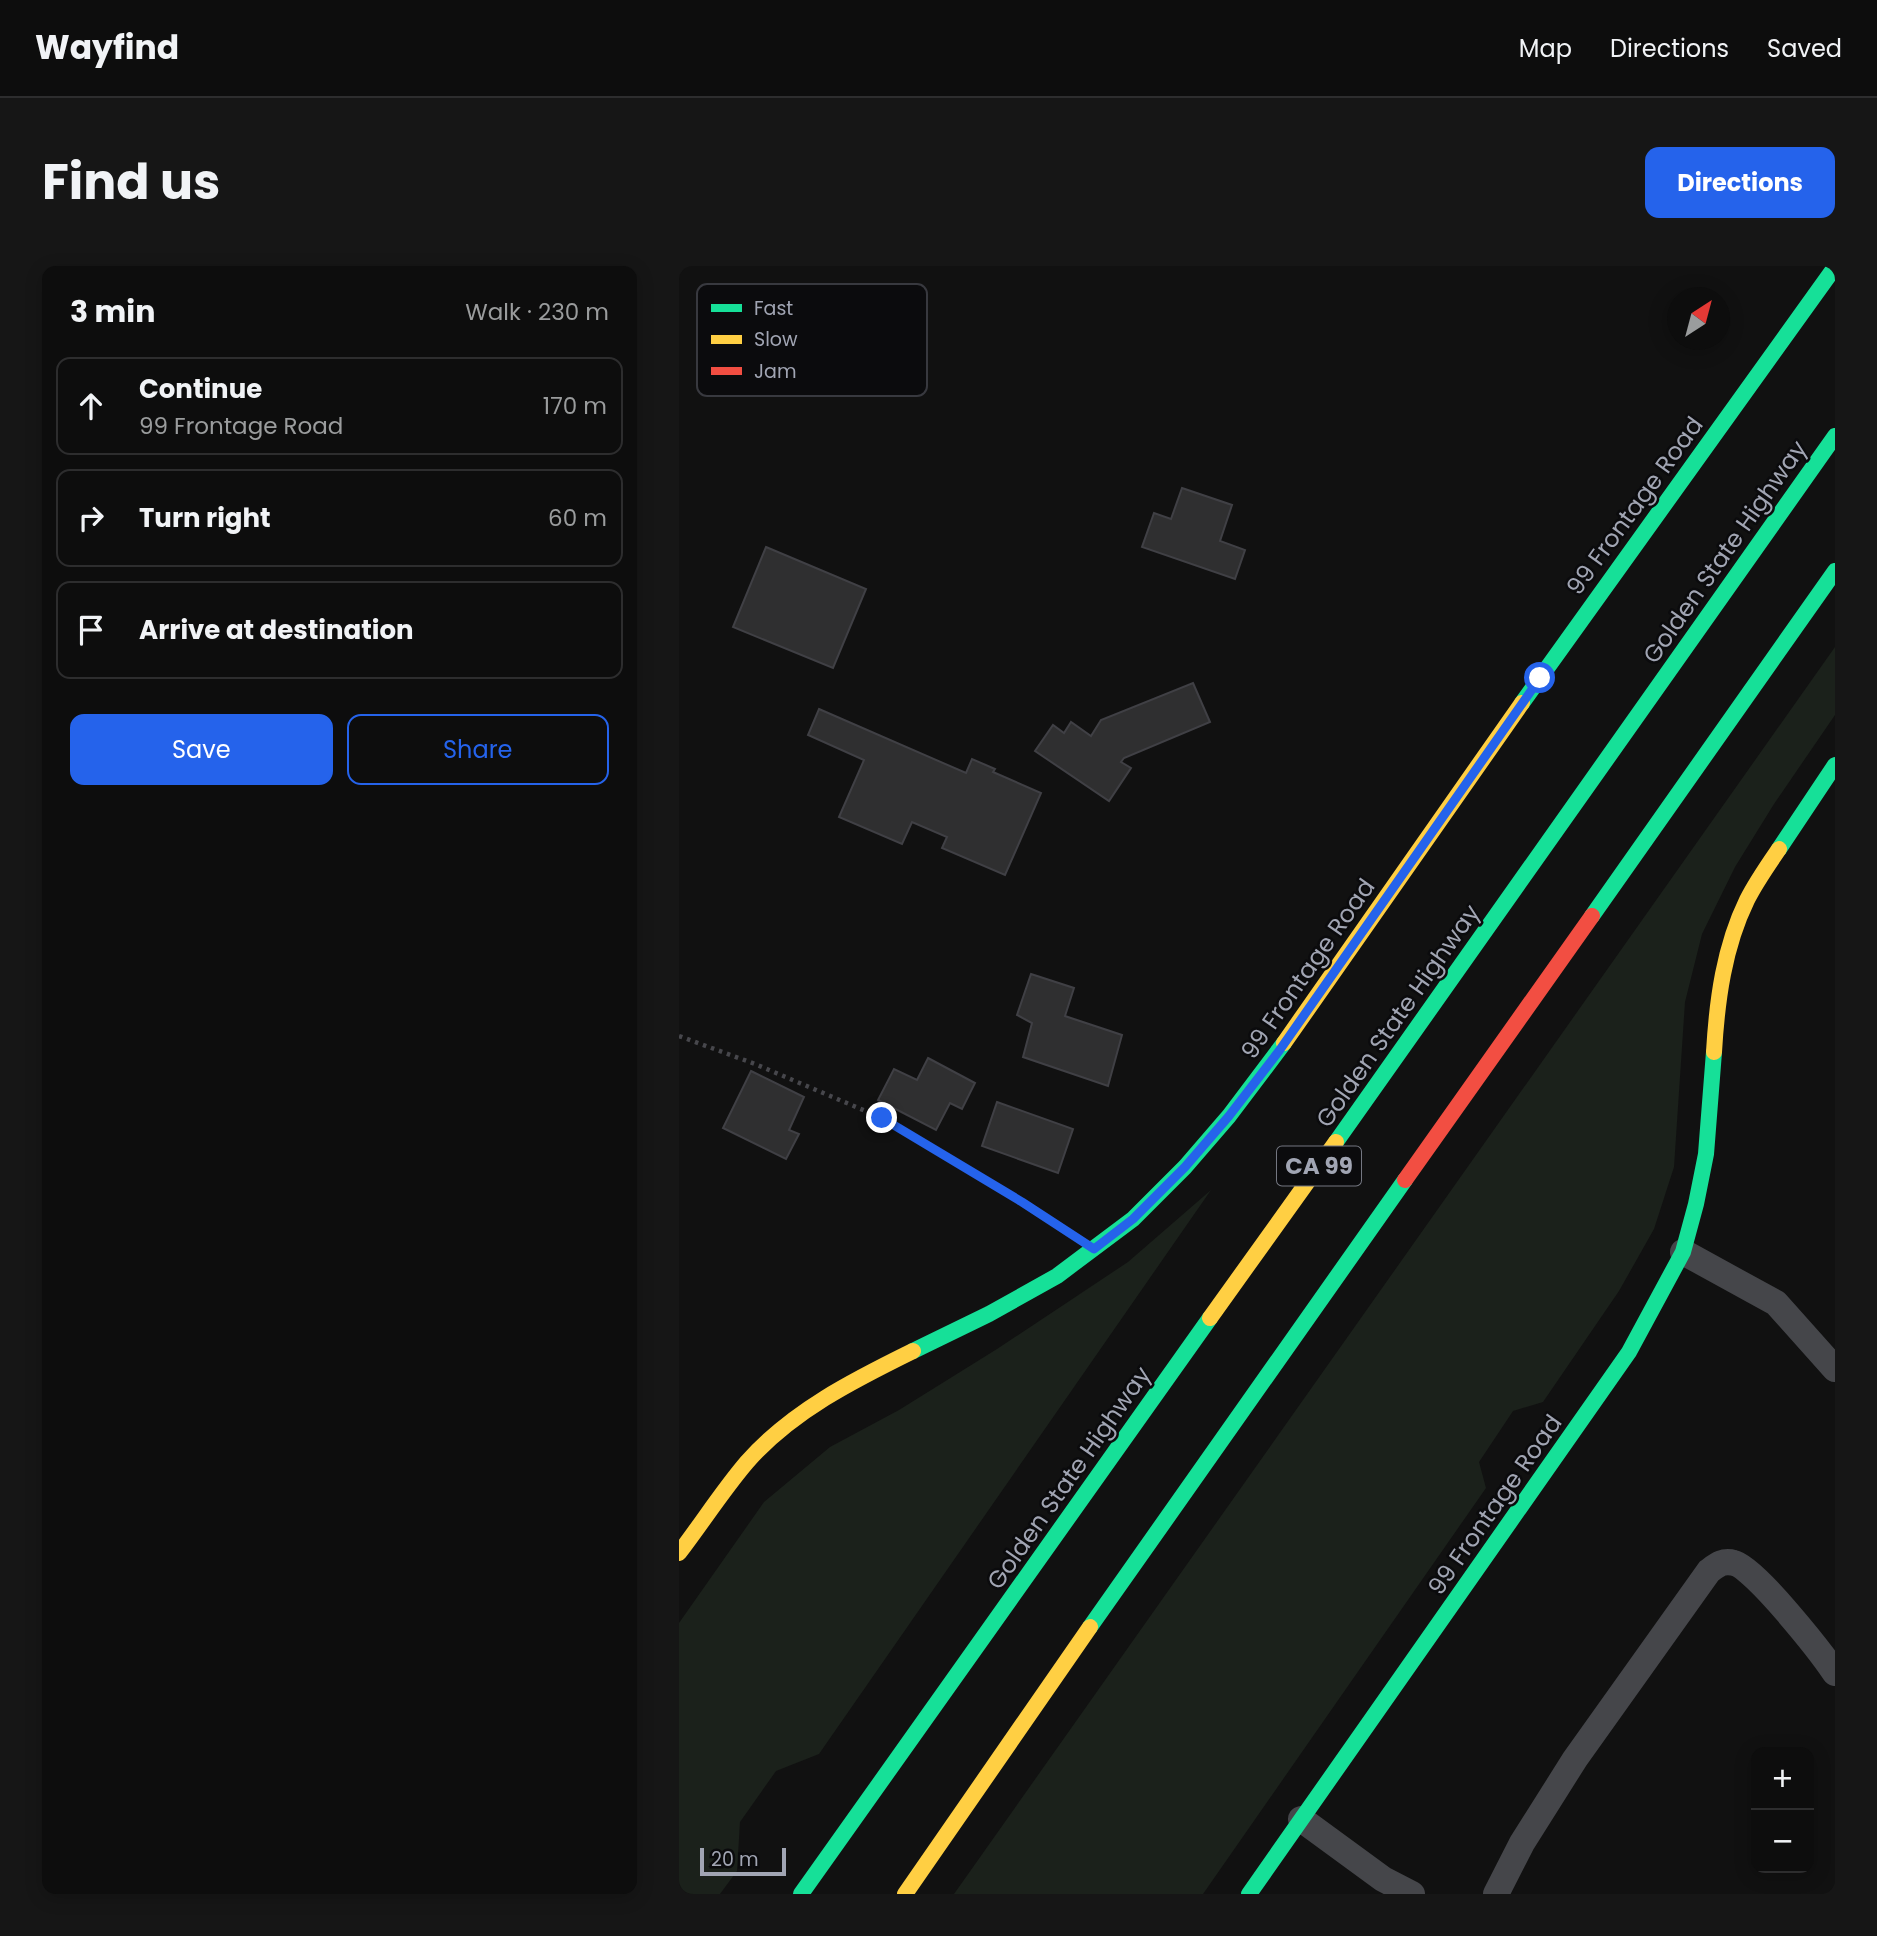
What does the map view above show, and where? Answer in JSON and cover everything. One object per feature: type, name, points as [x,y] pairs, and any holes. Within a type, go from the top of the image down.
[{"type":"main road","name":"99 Frontage Road","points":[[679,1553],[748,1461],[792,1420],[853,1381],[989,1314],[1057,1276],[1133,1219],[1185,1167],[1279,1051],[1540,678],[1835,267]]},
{"type":"main road","name":"Golden State Highway","points":[[800,1894],[1835,436]]},
{"type":"main road","name":"CA 99","points":[[905,1894],[1080,1641],[1835,571]]},
{"type":"main road","name":"99 Frontage Road","points":[[1249,1894],[1605,1388],[1640,1332],[1683,1252],[1706,1154],[1717,1005],[1723,969],[1747,900],[1835,765]]},
{"type":"street","points":[[1683,1252],[1776,1303],[1835,1369]]},
{"type":"street","points":[[1496,1894],[1521,1843],[1575,1759],[1709,1571],[1722,1562],[1736,1563],[1752,1573],[1819,1650],[1835,1673]]},
{"type":"street","points":[[1301,1819],[1383,1879],[1412,1894]]},
{"type":"path","points":[[679,1036],[755,1064],[882,1118],[1022,1202],[1094,1249]]},
{"type":"shaded area","points":[[1835,647],[1835,715],[1735,867],[1702,934],[1685,1002],[1674,1167],[1654,1229],[1619,1291],[1543,1402],[1513,1411],[1479,1462],[1486,1488],[1203,1894],[954,1894]]},
{"type":"shaded area","points":[[1211,1190],[819,1754],[776,1771],[740,1822],[737,1871],[720,1894],[679,1894],[679,1623],[764,1502],[830,1447],[899,1410],[1128,1262]]},
{"type":"building","points":[[1182,488],[1232,505],[1220,541],[1245,550],[1235,579],[1142,547],[1154,513],[1171,519]]},
{"type":"building","points":[[766,547],[866,589],[833,668],[733,627]]},
{"type":"building","points":[[1193,683],[1210,722],[1124,758],[1121,762],[1131,768],[1109,801],[1035,751],[1053,725],[1064,733],[1071,722],[1091,736],[1101,720]]},
{"type":"building","points":[[819,709],[966,773],[972,759],[995,769],[993,772],[1041,793],[1005,875],[942,848],[947,837],[912,822],[902,844],[839,817],[864,760],[808,735]]},
{"type":"building","points":[[1031,974],[1074,988],[1065,1016],[1122,1035],[1108,1086],[1023,1057],[1032,1023],[1017,1015]]},
{"type":"building","points":[[928,1058],[975,1083],[962,1109],[950,1103],[936,1130],[878,1100],[894,1069],[917,1080]]},
{"type":"building","points":[[751,1071],[804,1097],[789,1130],[799,1134],[786,1159],[723,1128]]},
{"type":"building","points":[[997,1102],[1073,1129],[1058,1173],[982,1146]]},
{"type":"traffic: fast","points":[[1522,703],[1835,267]]},
{"type":"traffic: fast","points":[[1336,1142],[1835,436]]},
{"type":"traffic: fast","points":[[1592,916],[1835,571]]},
{"type":"traffic: fast","points":[[1779,849],[1835,765]]},
{"type":"traffic: fast","points":[[913,1351],[989,1314],[1057,1276],[1133,1219],[1185,1167],[1229,1116],[1284,1043]]},
{"type":"traffic: fast","points":[[1249,1894],[1629,1352],[1683,1252],[1706,1154],[1714,1052]]},
{"type":"traffic: fast","points":[[1090,1627],[1405,1180]]},
{"type":"traffic: fast","points":[[801,1894],[1210,1318]]},
{"type":"traffic: slow","points":[[1284,1043],[1522,703]]},
{"type":"traffic: slow","points":[[1714,1052],[1720,993],[1733,936],[1751,893],[1779,849]]},
{"type":"traffic: slow","points":[[1210,1318],[1336,1142]]},
{"type":"traffic: slow","points":[[679,1553],[747,1462],[784,1427],[846,1385],[913,1351]]},
{"type":"traffic: slow","points":[[905,1894],[1090,1627]]},
{"type":"traffic: jam","points":[[1405,1180],[1592,916]]},
{"type":"route","points":[[882,1118],[1022,1202],[1094,1249],[1133,1219],[1185,1167],[1229,1116],[1279,1051],[1540,678]]}]
